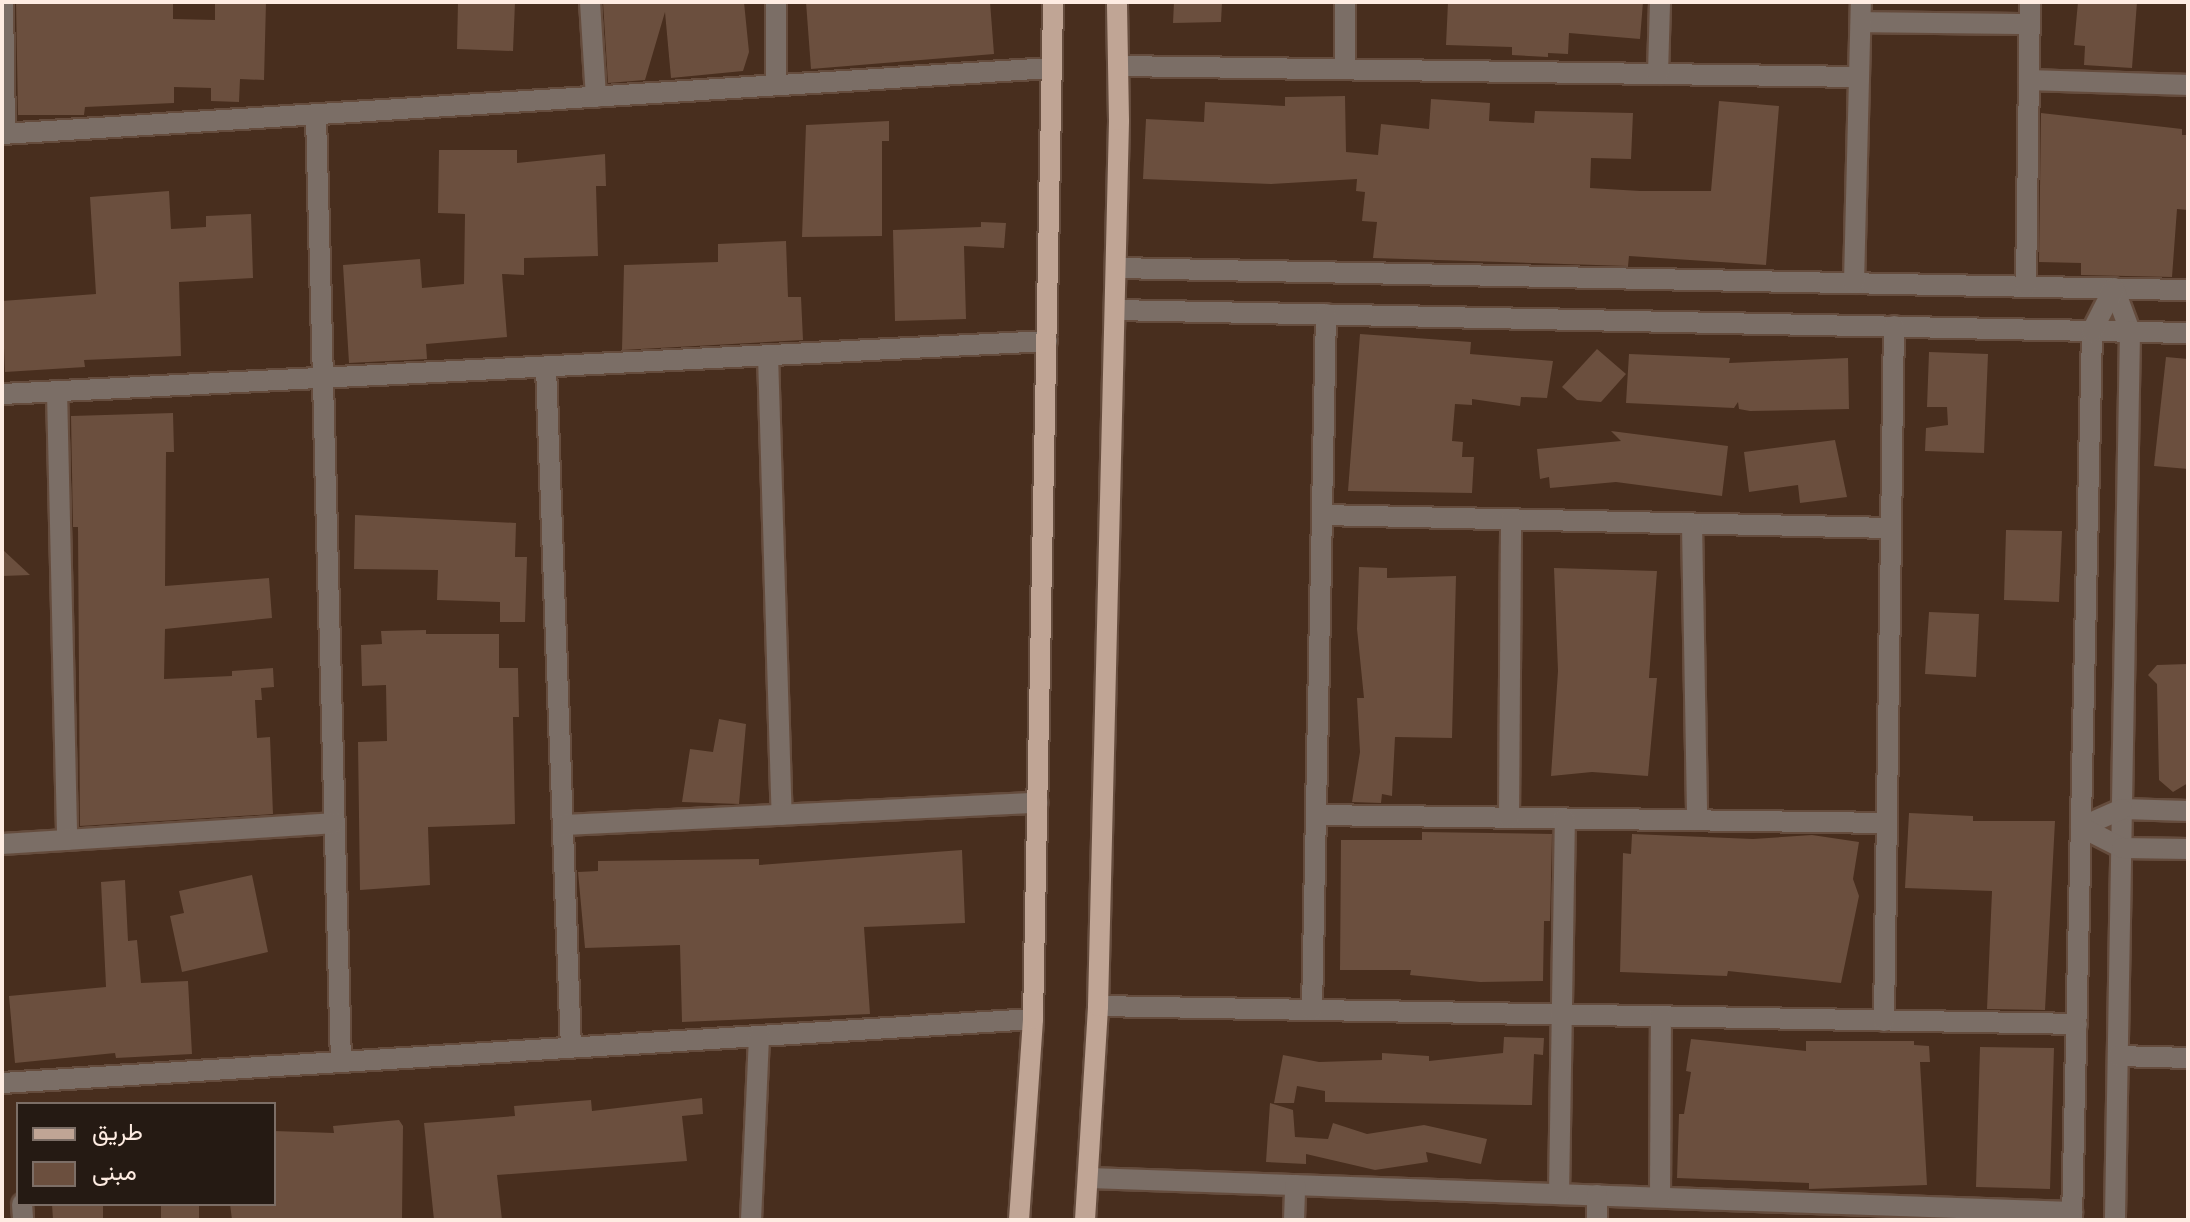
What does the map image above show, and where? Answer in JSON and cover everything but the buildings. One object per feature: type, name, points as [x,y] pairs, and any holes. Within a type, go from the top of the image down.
[{"type":"main road","points":[[1019,1220],[1033,1019],[1053,2]]},
{"type":"main road","points":[[1085,1220],[1098,1006],[1116,268],[1117,2]]},
{"type":"street","points":[[3,2],[4,134],[1052,68]]},
{"type":"street","points":[[590,2],[596,97]]},
{"type":"street","points":[[776,2],[776,85]]},
{"type":"street","points":[[1345,2],[1345,69]]},
{"type":"street","points":[[1658,74],[1660,2]]},
{"type":"street","points":[[2026,286],[2030,2]]},
{"type":"street","points":[[1854,283],[1861,12],[2030,24]]},
{"type":"street","points":[[1118,66],[1859,77]]},
{"type":"street","points":[[2029,80],[2188,85]]},
{"type":"street","points":[[316,115],[341,1062]]},
{"type":"street","points":[[1116,268],[2188,290]]},
{"type":"street","points":[[1089,1178],[1660,1197],[1878,1212],[2072,1216],[2092,331],[2114,288]]},
{"type":"street","points":[[2114,288],[2130,331],[2115,1220]]},
{"type":"street","points":[[1115,310],[2188,333]]},
{"type":"street","points":[[1312,1010],[1326,314]]},
{"type":"street","points":[[1884,1021],[1894,326]]},
{"type":"street","points":[[2,394],[1047,341]]},
{"type":"street","points":[[768,355],[782,815]]},
{"type":"street","points":[[546,367],[571,1048]]},
{"type":"street","points":[[57,391],[67,840]]},
{"type":"street","points":[[1322,515],[1891,528]]},
{"type":"street","points":[[1509,818],[1511,519]]},
{"type":"street","points":[[1692,524],[1697,820]]},
{"type":"street","points":[[563,825],[1037,803]]},
{"type":"street","points":[[2081,827],[2122,809],[2188,811]]},
{"type":"street","points":[[1316,815],[1887,823]]},
{"type":"street","points":[[1559,1194],[1565,819]]},
{"type":"street","points":[[2,844],[334,823]]},
{"type":"street","points":[[2081,827],[2122,848],[2188,849]]},
{"type":"street","points":[[1098,1006],[2077,1024]]},
{"type":"street","points":[[1660,1197],[1661,1016]]},
{"type":"street","points":[[19,1102],[10,1083],[1033,1019]]},
{"type":"street","points":[[751,1220],[759,1036]]},
{"type":"street","points":[[2118,1056],[2188,1058]]},
{"type":"street","points":[[1294,1220],[1295,1185]]},
{"type":"street","points":[[1597,1195],[1597,1220]]}]
